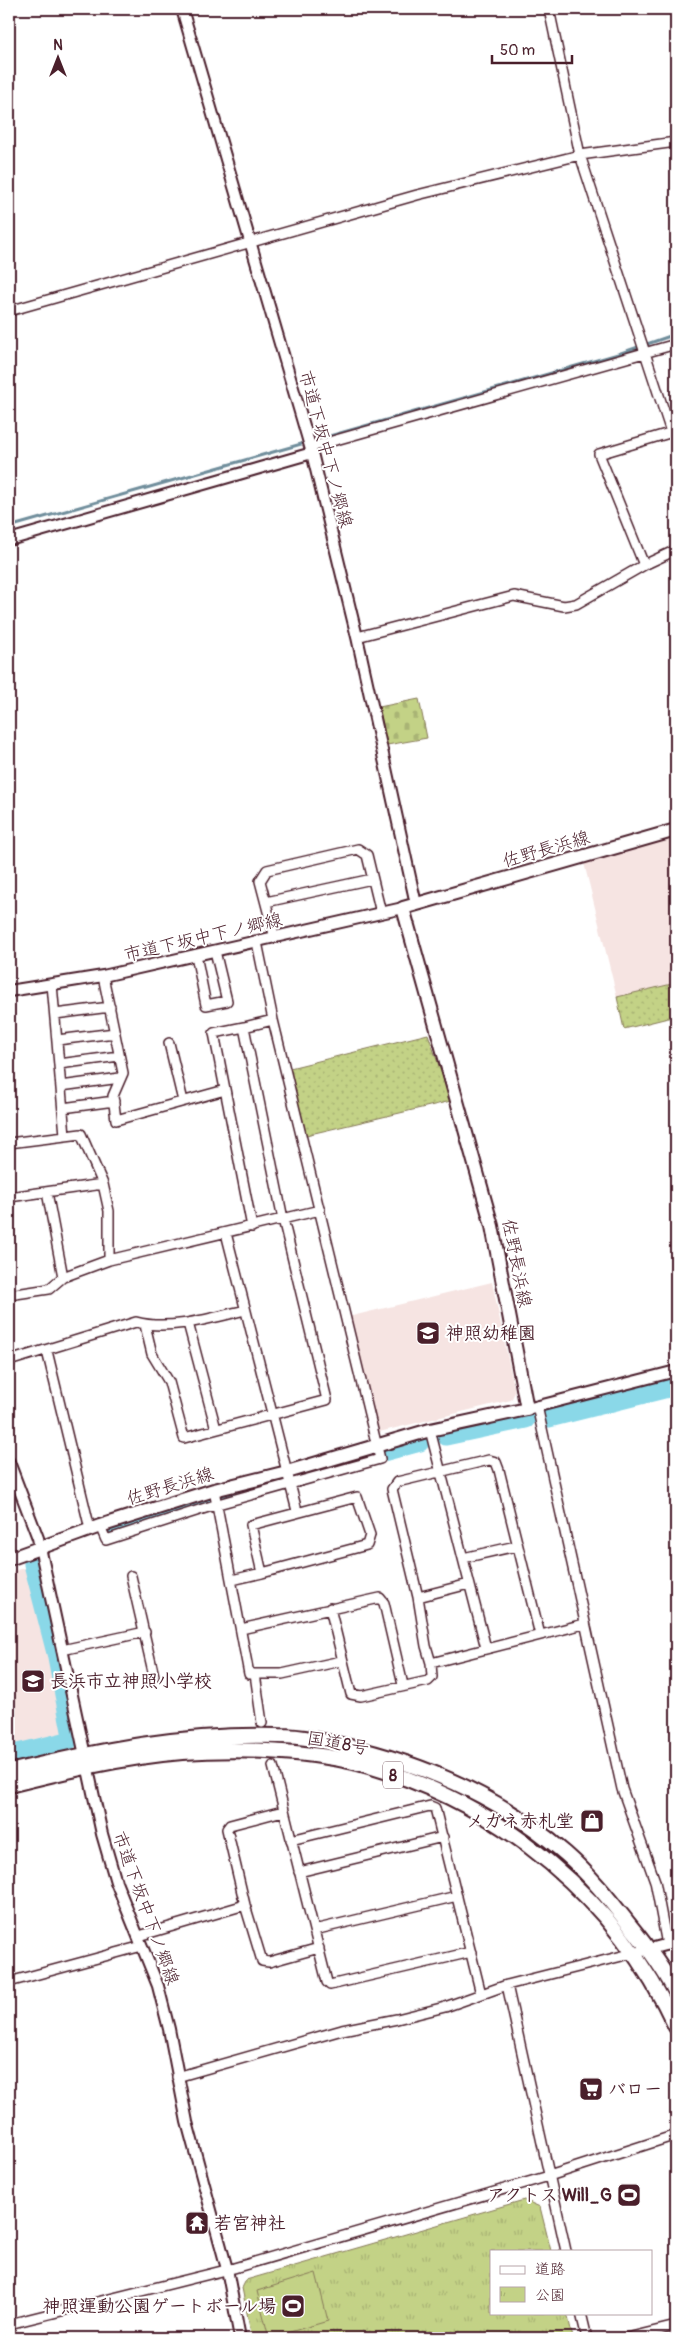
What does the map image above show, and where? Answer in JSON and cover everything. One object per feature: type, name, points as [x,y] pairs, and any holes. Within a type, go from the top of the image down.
[{"type":"highway","name":"国道8号","points":[[9,1785],[87,1760],[181,1738],[281,1736],[326,1742],[418,1767],[464,1787],[508,1811],[566,1854],[600,1888],[649,1949],[676,1993]]},
{"type":"highway","name":"国道8号","points":[[9,1772],[87,1760],[181,1752],[275,1752],[368,1766],[407,1779],[469,1806],[512,1833],[584,1892],[635,1952],[676,2027]]},
{"type":"main road","name":"佐野長浜線","points":[[9,1559],[39,1549],[57,1540],[217,1498],[378,1451],[430,1430],[532,1408],[492,1226],[403,908],[676,830]]},
{"type":"street","name":"市道下坂中下ノ郷線","points":[[182,9],[310,445],[357,637],[416,904]]},
{"type":"street","points":[[549,9],[580,155],[644,354],[674,431],[599,454],[644,565]]},
{"type":"street","points":[[9,311],[417,195],[580,155],[676,142]]},
{"type":"street","points":[[9,540],[310,445],[676,344]]},
{"type":"street","points":[[357,637],[514,596],[564,606],[576,604],[644,565],[676,550]]},
{"type":"street","points":[[275,938],[260,881],[267,870],[310,859],[358,849],[366,855],[381,913]]},
{"type":"street","points":[[266,902],[372,879]]},
{"type":"street","name":"市道下坂中下ノ郷線","points":[[9,991],[103,976],[403,908]]},
{"type":"street","points":[[257,942],[273,1020],[378,1451]]},
{"type":"street","points":[[196,955],[206,1005],[227,1001],[216,951]]},
{"type":"street","points":[[103,976],[123,1073],[113,1096],[116,1120],[225,1090]]},
{"type":"street","points":[[52,984],[65,1135]]},
{"type":"street","points":[[55,1014],[110,1006]]},
{"type":"street","points":[[252,1227],[214,1034],[273,1020]]},
{"type":"street","points":[[144,1324],[152,1354],[169,1382],[184,1438],[327,1400],[283,1219],[244,1027]]},
{"type":"street","points":[[57,1040],[115,1033]]},
{"type":"street","points":[[169,1043],[183,1101]]},
{"type":"street","points":[[59,1064],[119,1056]]},
{"type":"street","points":[[61,1086],[120,1078]]},
{"type":"street","points":[[63,1108],[114,1102]]},
{"type":"street","points":[[9,1143],[81,1134],[103,1184],[109,1211],[109,1260]]},
{"type":"street","points":[[9,1197],[103,1184]]},
{"type":"street","points":[[47,1192],[63,1277]]},
{"type":"street","points":[[9,1295],[49,1289],[63,1277],[109,1260],[320,1210]]},
{"type":"street","points":[[226,1233],[297,1511]]},
{"type":"street","points":[[9,1362],[136,1322],[144,1324],[188,1323],[245,1310]]},
{"type":"street","points":[[188,1323],[216,1429]]},
{"type":"street","points":[[47,1351],[99,1530]]},
{"type":"street","points":[[177,2077],[342,2030],[445,2007],[507,1985],[671,1943],[655,1881],[622,1788],[532,1408],[676,1371]]},
{"type":"street","points":[[430,1430],[486,1648]]},
{"type":"street","points":[[330,1608],[348,1691],[354,1696],[428,1681],[432,1677],[432,1662],[426,1646],[418,1597],[392,1489],[396,1482],[489,1460],[496,1462],[540,1635]]},
{"type":"street","name":"市道下坂中下ノ郷線","points":[[9,1462],[38,1538],[102,1834],[116,1882],[158,1986],[187,2122],[227,2269],[240,2338]]},
{"type":"street","points":[[232,1580],[262,1573],[362,1547],[369,1543],[370,1536],[358,1497],[297,1511],[250,1525],[262,1573]]},
{"type":"street","points":[[217,1498],[249,1674],[282,1674],[341,1661]]},
{"type":"street","points":[[463,1558],[516,1546]]},
{"type":"street","points":[[131,1576],[154,1676]]},
{"type":"street","points":[[418,1597],[469,1584]]},
{"type":"street","points":[[241,1629],[380,1598],[384,1603],[403,1685]]},
{"type":"street","points":[[432,1662],[584,1624]]},
{"type":"street","points":[[62,1650],[145,1632]]},
{"type":"street","points":[[255,1674],[262,1723]]},
{"type":"street","points":[[273,1766],[327,1982],[330,1985],[470,1952]]},
{"type":"street","points":[[291,1840],[430,1806],[435,1808],[481,1994]]},
{"type":"street","points":[[283,1811],[230,1825],[227,1829],[245,1905],[262,1961],[269,1962],[319,1948]]},
{"type":"street","points":[[299,1872],[443,1837]]},
{"type":"street","points":[[314,1930],[457,1896]]},
{"type":"street","points":[[9,1982],[140,1941],[245,1905]]},
{"type":"street","points":[[507,1985],[566,2250]]},
{"type":"street","points":[[9,2324],[227,2269],[549,2176],[676,2135]]},
{"type":"street","points":[[581,2314],[587,2338]]},
{"type":"street","points":[[628,2338],[676,2326]]},
{"type":"shaded area","points":[[676,837],[676,983],[617,997],[584,863]]},
{"type":"shaded area","points":[[492,1282],[515,1392],[511,1400],[375,1433],[348,1317]]},
{"type":"shaded area","name":"長浜市立神照小学校","points":[[28,1567],[45,1627],[70,1735],[65,1739],[9,1753],[9,1572]]},
{"type":"green space","points":[[419,699],[427,738],[387,745],[379,707]]},
{"type":"green space","points":[[676,983],[676,1016],[624,1029],[617,997]]},
{"type":"green space","points":[[428,1034],[451,1101],[306,1135],[290,1068]]},
{"type":"green space","points":[[524,2200],[540,2207],[551,2250],[490,2250],[490,2314],[567,2314],[573,2338],[252,2338],[242,2288],[246,2280]]},
{"type":"green space","name":"神照運動公園ゲートボール場","points":[[316,2273],[328,2321],[269,2338],[257,2291]]},
{"type":"waterway","points":[[9,527],[618,354],[676,334]]},
{"type":"waterway","points":[[549,1418],[676,1386]]},
{"type":"waterway","points":[[446,1436],[526,1419]]},
{"type":"waterway","points":[[357,1459],[420,1442]]},
{"type":"waterway","points":[[108,1531],[276,1482]]},
{"type":"waterway","points":[[9,1755],[68,1741],[72,1736],[56,1653],[33,1564]]},
{"type":"place","name":"神照幼稚園","points":[[428,1333]]},
{"type":"place","name":"長浜市立神照小学校","points":[[33,1681]]},
{"type":"place","name":"メガネ赤札堂","points":[[592,1821]]},
{"type":"place","name":"バロー","points":[[591,2089]]},
{"type":"place","name":"アクトス Will_G","points":[[629,2195]]},
{"type":"place","name":"若宮神社","points":[[197,2223]]},
{"type":"place","name":"神照運動公園ゲートボール場","points":[[293,2306]]}]
